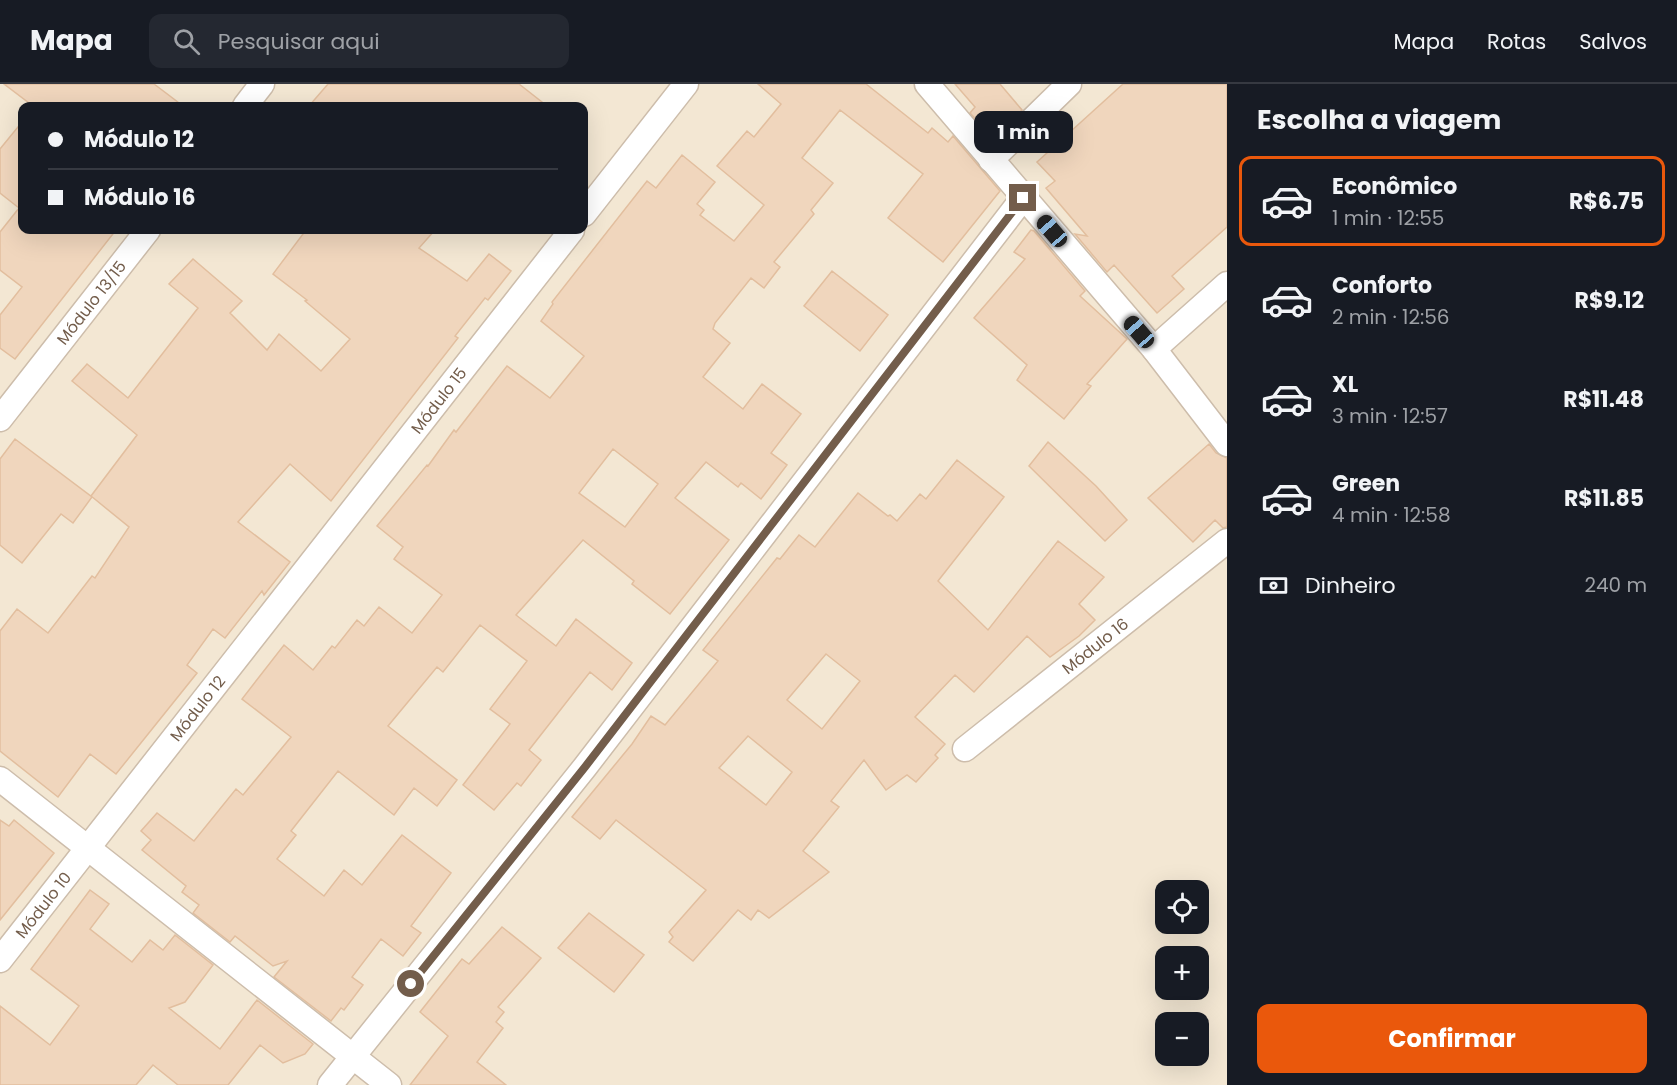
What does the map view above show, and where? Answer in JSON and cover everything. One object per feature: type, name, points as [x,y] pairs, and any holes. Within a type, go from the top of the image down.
[{"type":"street","points":[[247,102],[262,84]]},
{"type":"street","points":[[588,209],[686,84]]},
{"type":"street","points":[[927,84],[1154,349],[1227,444]]},
{"type":"street","points":[[991,160],[1069,84]]},
{"type":"street","points":[[330,1085],[585,767],[1023,198]]},
{"type":"street","name":"Módulo 13/15","points":[[0,419],[145,234]]},
{"type":"street","name":"Módulo 15","points":[[305,569],[569,234]]},
{"type":"street","points":[[1154,349],[1227,285]]},
{"type":"street","name":"Módulo 16","points":[[965,749],[1227,541]]},
{"type":"street","name":"Módulo 12","points":[[87,847],[305,569]]},
{"type":"street","points":[[0,779],[389,1085]]},
{"type":"street","name":"Módulo 10","points":[[0,960],[87,847]]},
{"type":"shaded area","points":[[0,84],[1227,84],[1227,1085],[0,1085]]},
{"type":"building","points":[[4,84],[154,84],[178,102],[28,102]]},
{"type":"building","points":[[328,84],[519,84],[542,102],[312,102]]},
{"type":"building","points":[[758,84],[866,84],[928,133],[932,128],[948,142],[953,136],[1000,191],[943,262],[888,218],[923,174],[840,110],[802,158],[833,183],[811,210],[814,214],[774,262],[780,267],[764,288],[751,278],[715,323],[713,329],[730,343],[703,377],[743,409],[762,384],[801,414],[771,453],[787,465],[761,499],[741,483],[738,487],[706,462],[675,498],[729,540],[670,614],[632,584],[634,581],[583,540],[516,615],[556,646],[576,619],[632,663],[612,690],[590,672],[529,750],[541,760],[521,786],[517,783],[494,810],[463,785],[510,724],[490,709],[527,661],[480,625],[443,672],[437,667],[388,726],[457,780],[437,806],[414,788],[394,815],[338,771],[291,831],[296,835],[277,859],[324,896],[344,870],[362,885],[402,835],[451,873],[411,926],[421,933],[403,956],[381,939],[352,977],[363,985],[344,1010],[341,1008],[331,1021],[274,977],[287,961],[273,966],[235,936],[230,942],[193,913],[199,905],[182,892],[186,886],[142,850],[151,840],[141,831],[157,813],[194,841],[236,789],[243,795],[291,737],[242,699],[284,645],[313,670],[332,646],[335,648],[357,620],[364,626],[379,607],[412,633],[442,595],[394,559],[403,547],[377,526],[428,466],[454,430],[456,432],[507,366],[550,398],[584,356],[541,321],[553,304],[552,302],[647,181],[656,188],[682,155],[715,182],[697,204],[704,210],[700,215],[734,241],[764,205],[717,166],[747,131],[754,137],[781,104]],"holes":[[[613,449],[658,484],[625,527],[579,493]]]},
{"type":"building","points":[[955,84],[1000,84],[1022,110],[1002,129],[982,126],[970,113],[975,107]]},
{"type":"building","points":[[1123,84],[1227,84],[1227,227],[1172,276],[1184,289],[1157,313],[1114,265],[1107,272],[1075,234],[1087,236],[1046,188],[1055,181],[1037,162]]},
{"type":"building","points":[[18,127],[18,207],[0,193],[0,149]]},
{"type":"building","points":[[18,209],[18,234],[113,234],[15,359],[0,348],[0,315],[22,287],[0,270],[0,232]]},
{"type":"building","points":[[1031,230],[1085,291],[1080,296],[1127,339],[1087,384],[1091,386],[1064,419],[1017,380],[1027,365],[974,318],[1025,259],[1014,252]]},
{"type":"building","points":[[303,234],[431,234],[419,248],[467,281],[489,254],[511,271],[488,300],[485,298],[455,336],[458,338],[331,501],[290,464],[238,522],[290,562],[264,595],[262,591],[225,638],[213,629],[187,665],[197,673],[116,774],[90,754],[58,797],[0,751],[0,631],[17,609],[48,633],[92,576],[95,578],[129,527],[91,496],[137,435],[72,381],[87,364],[128,398],[198,308],[169,284],[193,259],[242,301],[230,313],[267,350],[279,334],[321,371],[350,339],[305,301],[307,300],[273,274]]},
{"type":"building","points":[[832,271],[888,315],[860,351],[804,306]]},
{"type":"building","points":[[15,439],[92,497],[73,523],[61,514],[22,563],[0,545],[0,459]]},
{"type":"building","points":[[1048,442],[1096,486],[1127,520],[1105,541],[1029,466]]},
{"type":"building","points":[[1209,444],[1216,453],[1227,458],[1227,527],[1223,528],[1215,520],[1193,542],[1148,498]]},
{"type":"building","points":[[957,460],[1004,497],[938,581],[988,630],[1058,541],[1104,577],[1079,604],[1095,620],[1079,636],[1050,657],[1027,636],[974,692],[955,675],[915,717],[945,744],[935,755],[938,758],[916,782],[907,775],[886,790],[864,760],[831,801],[839,807],[803,851],[829,872],[769,918],[758,910],[751,920],[738,910],[693,961],[669,942],[673,937],[669,932],[706,890],[616,820],[600,839],[572,817],[632,744],[651,716],[665,725],[718,661],[703,650],[777,558],[780,559],[799,535],[815,547],[858,493],[897,521],[920,494],[926,499]],"holes":[[[826,654],[860,681],[822,729],[787,700]],[[748,736],[792,772],[766,805],[719,768]]]},
{"type":"building","points":[[0,820],[9,826],[14,820],[54,853],[0,920]]},
{"type":"building","points":[[90,890],[109,904],[90,929],[132,962],[150,940],[163,950],[175,935],[213,965],[185,1002],[169,1008],[220,1049],[257,1000],[313,1044],[305,1054],[283,1063],[260,1045],[228,1085],[178,1085],[153,1065],[136,1085],[0,1085],[0,1006],[50,1045],[79,1006],[31,969]]},
{"type":"building","points":[[589,913],[644,955],[614,992],[558,948]]},
{"type":"building","points":[[502,927],[541,958],[498,1007],[504,1012],[496,1022],[503,1028],[477,1062],[506,1085],[410,1085],[448,1036],[420,1012],[462,959],[469,964]]},
{"type":"route","points":[[411,984],[585,767],[1023,198]]}]
